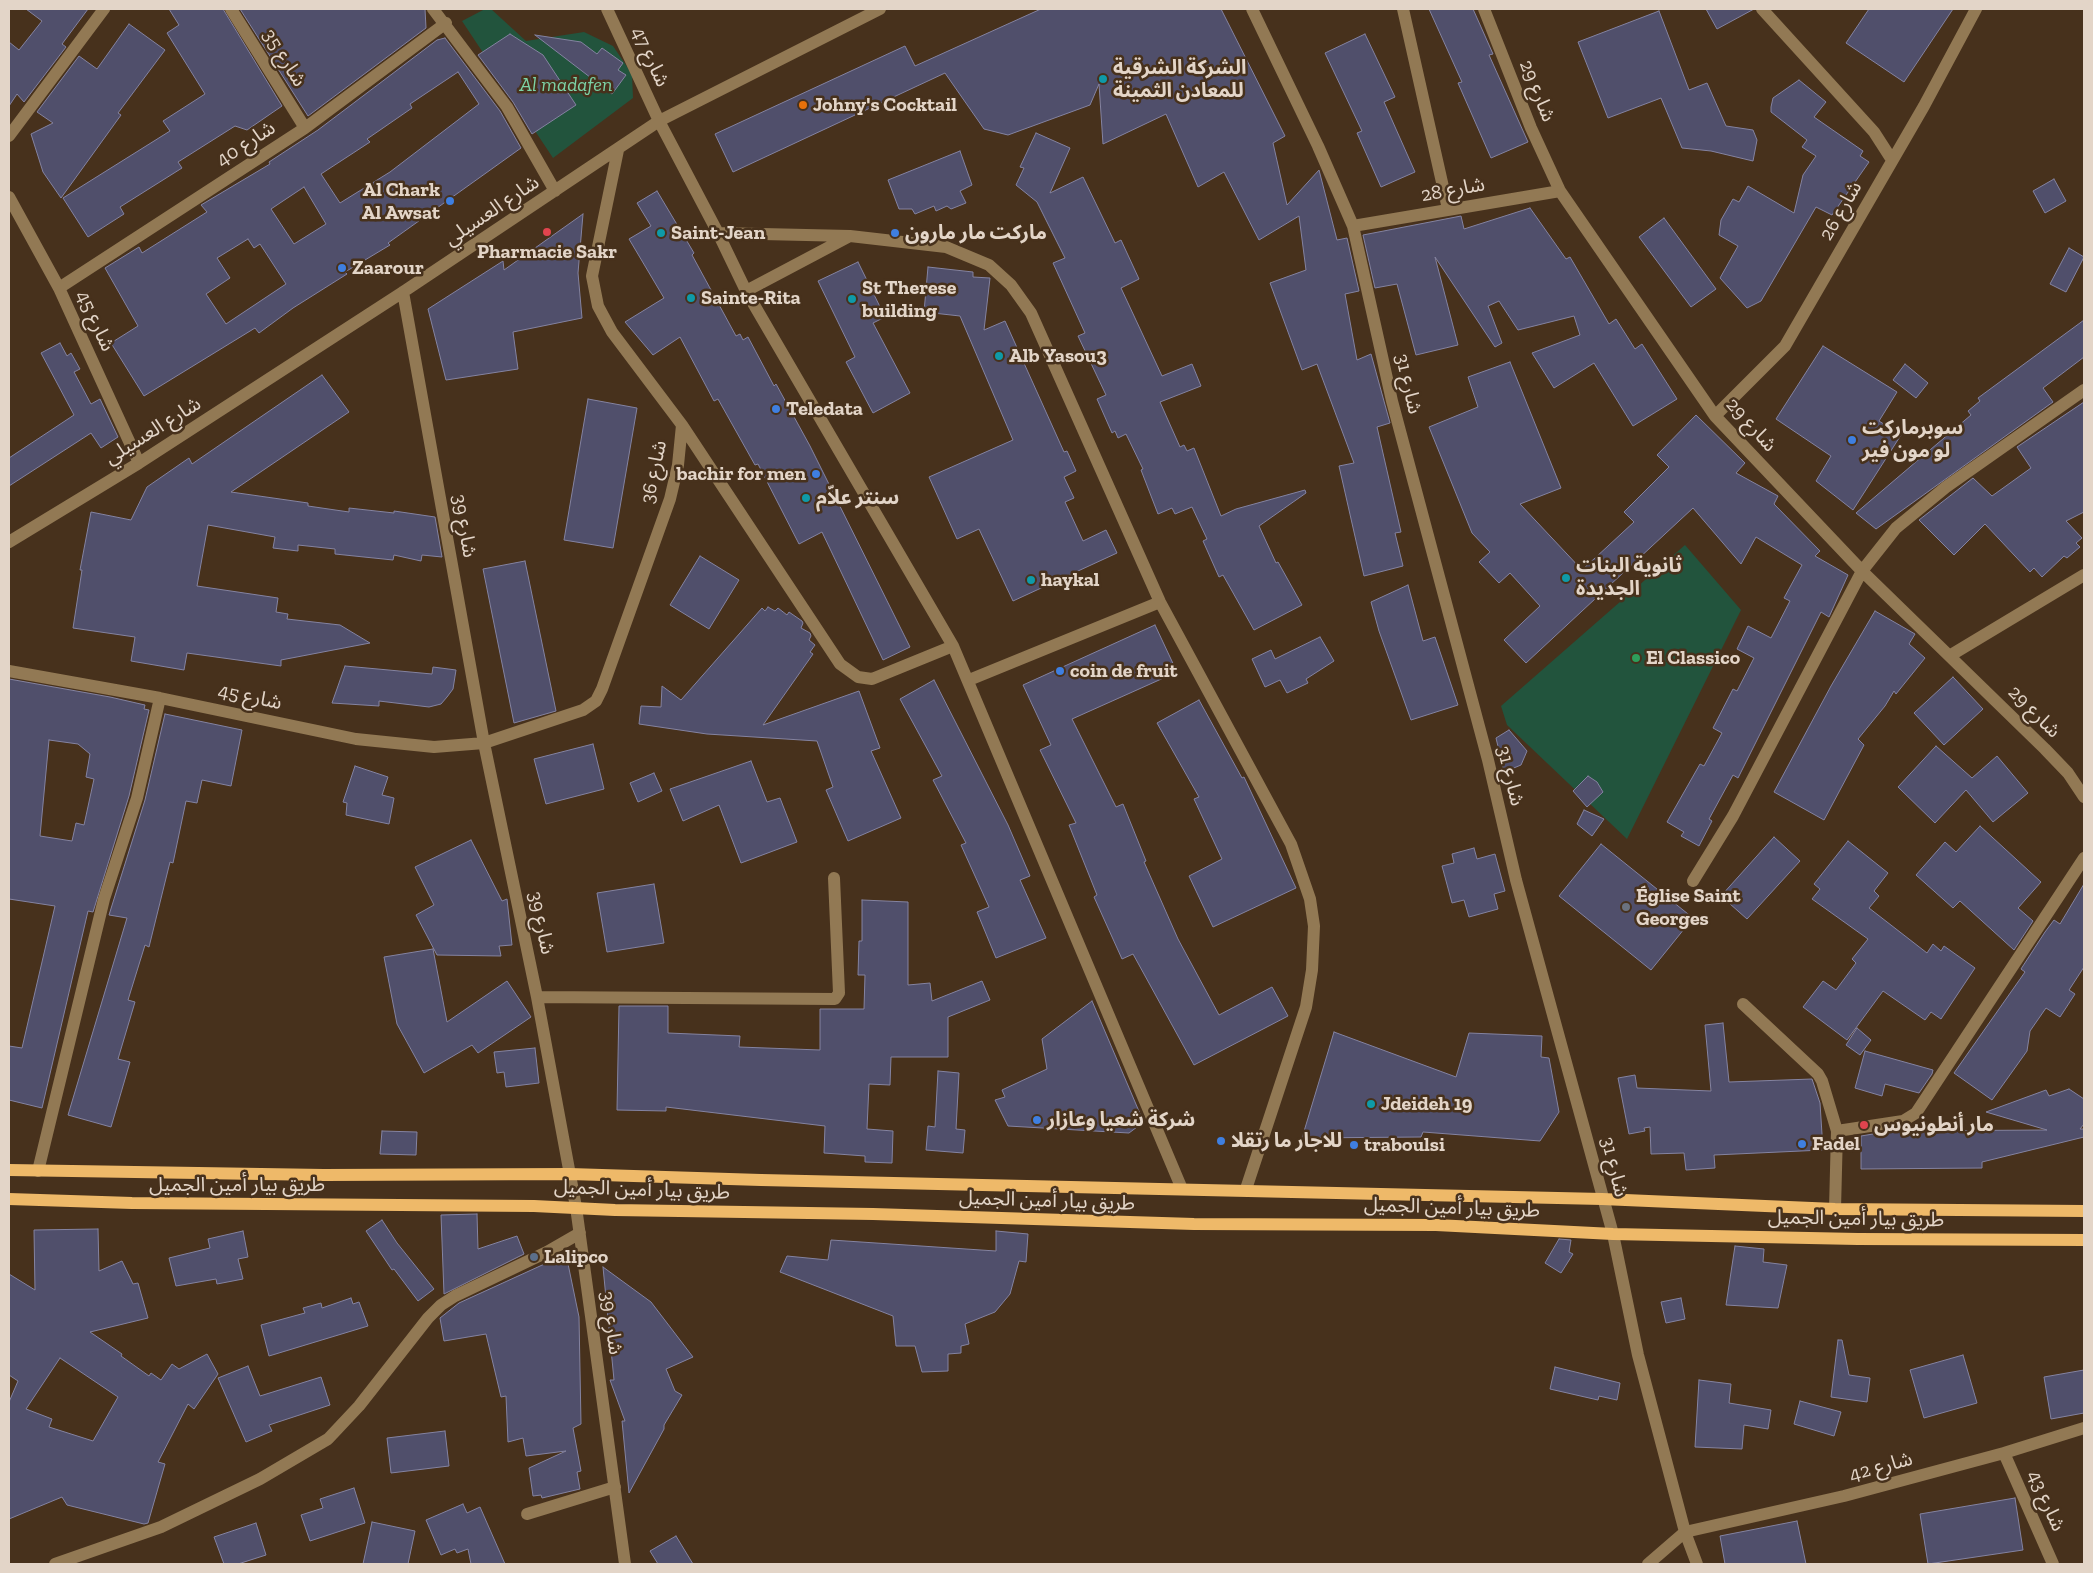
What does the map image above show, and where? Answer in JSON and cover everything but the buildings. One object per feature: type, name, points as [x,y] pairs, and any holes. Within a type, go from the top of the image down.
[{"type":"main road","name":"طريق بيار أمين الجميل","points":[[9,1170],[324,1175],[570,1174],[770,1181],[1602,1199],[1835,1209],[2084,1211]]},
{"type":"main road","name":"طريق بيار أمين الجميل","points":[[9,1199],[132,1203],[576,1207],[615,1210],[873,1214],[1194,1224],[1436,1225],[1613,1234],[1858,1239],[2084,1240]]},
{"type":"street","points":[[9,136],[104,9]]},
{"type":"street","name":"شارع 35","points":[[231,9],[305,128]]},
{"type":"street","points":[[433,9],[446,23],[507,107],[555,191]]},
{"type":"street","name":"شارع 47","points":[[607,9],[659,121],[746,291],[953,646],[969,680],[1182,1189]]},
{"type":"street","name":"شارع العسيلي","points":[[9,542],[139,463],[404,292],[659,121],[880,9]]},
{"type":"street","name":"شارع 31","points":[[1252,9],[1318,146],[1353,226],[1392,400],[1488,760],[1516,880],[1593,1156],[1602,1199],[1613,1234],[1638,1355],[1684,1532],[1697,1564]]},
{"type":"street","points":[[1403,9],[1448,210]]},
{"type":"street","name":"شارع 29","points":[[1484,9],[1531,128],[1560,191],[1715,416],[1862,571],[1951,655],[2045,749],[2068,773],[2084,797]]},
{"type":"street","points":[[1762,9],[1874,132],[1892,160]]},
{"type":"street","name":"شارع 26","points":[[1715,416],[1785,346],[1924,106],[1976,9]]},
{"type":"street","name":"شارع 40","points":[[59,288],[305,128],[446,23]]},
{"type":"street","name":"شارع 36","points":[[484,743],[583,710],[599,696],[670,499],[678,465],[682,425],[612,332],[601,313],[594,291],[594,261],[618,150]]},
{"type":"street","name":"شارع 28","points":[[1353,226],[1560,191]]},
{"type":"street","name":"شارع 45","points":[[9,197],[59,288],[139,463]]},
{"type":"street","points":[[718,233],[850,236],[946,247],[989,266],[1011,285],[1031,313],[1160,602],[1291,844],[1310,899],[1314,926],[1312,970],[1306,1007],[1246,1190]]},
{"type":"street","points":[[746,291],[850,236]]},
{"type":"street","name":"شارع 39","points":[[404,292],[484,743],[537,996],[576,1207],[625,1564]]},
{"type":"street","points":[[1693,881],[1733,816],[1862,571],[1896,528],[1946,487],[2084,390]]},
{"type":"street","points":[[682,425],[840,664],[858,677],[872,679],[953,646]]},
{"type":"street","points":[[1951,655],[2084,575]]},
{"type":"street","points":[[969,680],[1160,602]]},
{"type":"street","name":"شارع 45","points":[[9,671],[160,698],[356,739],[434,747],[484,743]]},
{"type":"street","points":[[38,1171],[104,899],[137,798],[160,698]]},
{"type":"street","points":[[1837,1132],[1903,1121],[1916,1113],[2084,858]]},
{"type":"street","points":[[537,996],[836,998],[839,993],[834,878]]},
{"type":"street","points":[[1743,1004],[1818,1074],[1837,1132],[1835,1209]]},
{"type":"street","points":[[55,1564],[161,1527],[260,1478],[328,1439],[359,1406],[428,1318],[441,1305],[455,1296],[547,1252],[580,1233]]},
{"type":"street","name":"شارع 42","points":[[1684,1532],[1844,1496],[2004,1453],[2084,1428]]},
{"type":"street","name":"شارع 43","points":[[2004,1453],[2053,1564]]},
{"type":"street","points":[[527,1514],[615,1486]]},
{"type":"street","points":[[1648,1564],[1684,1532]]},
{"type":"green space","name":"Al madafen","points":[[485,9],[491,9],[526,41],[584,32],[613,46],[632,74],[633,98],[553,158],[462,21]]},
{"type":"green space","name":"El Classico","points":[[1685,545],[1741,610],[1627,839],[1507,725],[1501,706]]},
{"type":"place","name":"الشركة الشرقية للمعادن الثمينة","points":[[1103,79]]},
{"type":"place","name":"Johny's Cocktail","points":[[803,105]]},
{"type":"place","name":"Al Chark Al Awsat","points":[[450,201]]},
{"type":"place","name":"Pharmacie Sakr","points":[[547,232]]},
{"type":"place","name":"Saint-Jean","points":[[661,233]]},
{"type":"place","name":"ماركت مار مارون","points":[[895,233]]},
{"type":"place","name":"Zaarour","points":[[342,268]]},
{"type":"place","name":"Sainte-Rita","points":[[691,298]]},
{"type":"place","name":"St Therese building","points":[[852,299]]},
{"type":"place","name":"Alb Yasou3","points":[[999,356]]},
{"type":"place","name":"Teledata","points":[[776,409]]},
{"type":"place","name":"سوبرماركت لو مون فير","points":[[1852,440]]},
{"type":"place","name":"bachir for men","points":[[816,474]]},
{"type":"place","name":"سنتر علاّم","points":[[806,498]]},
{"type":"place","name":"ثانوية البنات الجديدة","points":[[1566,578]]},
{"type":"place","name":"haykal","points":[[1031,580]]},
{"type":"place","name":"El Classico","points":[[1636,658]]},
{"type":"place","name":"coin de fruit","points":[[1060,671]]},
{"type":"place","name":"Église Saint Georges","points":[[1626,907]]},
{"type":"place","name":"Jdeideh 19","points":[[1371,1104]]},
{"type":"place","name":"شركة شعيا وعازار","points":[[1037,1120]]},
{"type":"place","name":"مار أنطونيوس","points":[[1864,1125]]},
{"type":"place","name":"للاجار ما رتقلا","points":[[1221,1141]]},
{"type":"place","name":"Fadel","points":[[1802,1144]]},
{"type":"place","name":"traboulsi","points":[[1354,1145]]},
{"type":"place","name":"Lalipco","points":[[534,1257]]}]
